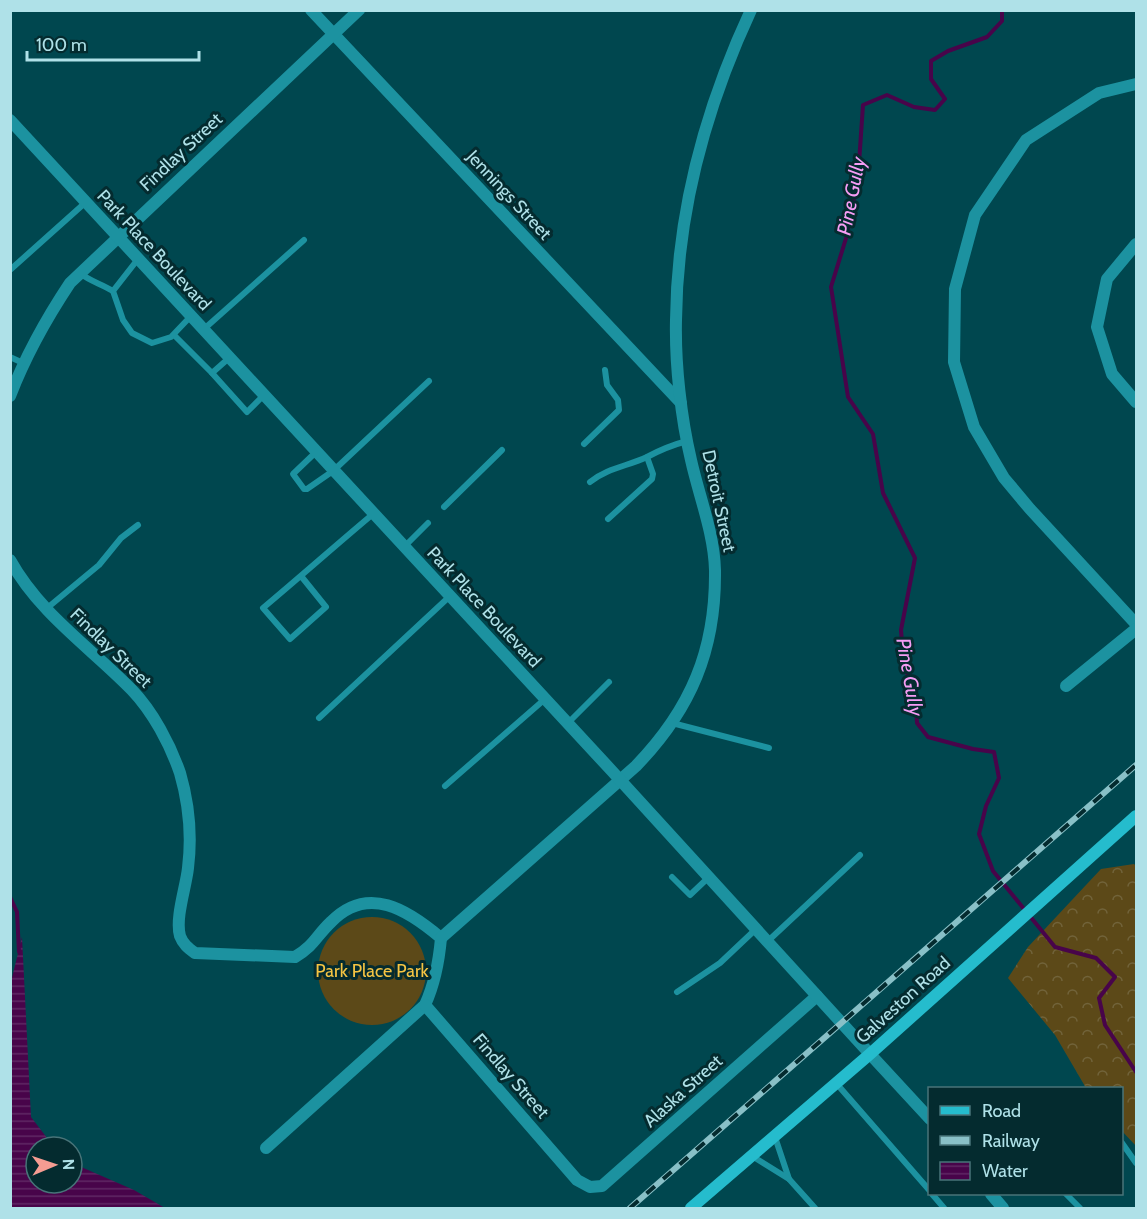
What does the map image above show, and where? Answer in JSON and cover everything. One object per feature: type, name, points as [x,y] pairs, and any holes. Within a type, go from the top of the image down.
[{"type":"main road","name":"Galveston Road","points":[[692,1209],[1137,816]]},
{"type":"street","name":"Jennings Street","points":[[311,10],[681,403]]},
{"type":"street","name":"Findlay Street","points":[[10,396],[23,363],[47,318],[70,283],[359,10]]},
{"type":"street","name":"Detroit Street","points":[[441,938],[621,781],[656,746],[697,680],[708,646],[715,571],[712,544],[687,441],[681,403],[676,322],[683,228],[693,174],[710,113],[728,60],[751,10]]},
{"type":"street","points":[[1137,84],[1099,93],[1026,140],[975,215],[955,289],[954,362],[974,427],[1004,478],[1137,624]]},
{"type":"street","name":"Park Place Boulevard","points":[[11,121],[568,723],[928,1117]]},
{"type":"street","points":[[1137,244],[1107,279],[1097,327],[1112,374],[1137,402]]},
{"type":"street","name":"Findlay Street","points":[[10,560],[20,577],[46,609],[132,690],[148,710],[176,761],[187,802],[190,831],[188,867],[180,920],[180,935],[185,947],[195,953],[295,957],[311,945],[331,922],[351,908],[368,903],[381,903],[398,908],[420,920],[441,938]]},
{"type":"street","points":[[1066,686],[1137,629]]},
{"type":"street","points":[[266,1148],[425,1005],[439,964],[441,938]]},
{"type":"street","name":"Alaska Street","points":[[570,1171],[577,1180],[590,1187],[603,1186],[817,996]]},
{"type":"street","name":"Findlay Street","points":[[425,1005],[570,1171]]},
{"type":"street","points":[[992,1195],[1003,1209]]},
{"type":"lane","points":[[10,270],[86,202]]},
{"type":"lane","points":[[204,330],[304,240]]},
{"type":"lane","points":[[113,291],[138,259]]},
{"type":"lane","points":[[80,273],[87,279],[101,283],[113,291],[123,320],[132,333],[152,343],[174,334],[191,316]]},
{"type":"lane","points":[[174,334],[247,412],[264,395]]},
{"type":"lane","points":[[10,357],[23,363]]},
{"type":"lane","points":[[212,373],[230,358]]},
{"type":"lane","points":[[584,444],[619,410],[618,400],[607,384],[605,370]]},
{"type":"lane","points":[[316,452],[293,474],[304,489],[333,471],[429,381]]},
{"type":"lane","points":[[590,482],[604,472],[687,441]]},
{"type":"lane","points":[[444,507],[502,450]]},
{"type":"lane","points":[[608,519],[652,479],[653,474],[647,457]]},
{"type":"lane","points":[[301,576],[326,607],[290,639],[263,608],[373,514]]},
{"type":"lane","points":[[404,547],[428,523]]},
{"type":"lane","points":[[46,609],[99,565],[121,538],[138,525]]},
{"type":"lane","points":[[319,718],[450,596]]},
{"type":"lane","points":[[568,723],[609,682]]},
{"type":"lane","points":[[445,786],[545,699]]},
{"type":"lane","points":[[672,723],[769,748]]},
{"type":"lane","points":[[768,942],[860,855]]},
{"type":"lane","points":[[672,877],[690,895],[709,877]]},
{"type":"lane","points":[[676,992],[720,963],[756,929]]},
{"type":"lane","points":[[837,1083],[928,1189]]},
{"type":"lane","points":[[775,1136],[789,1179]]},
{"type":"lane","points":[[1123,1144],[1137,1163]]},
{"type":"lane","points":[[752,1156],[789,1179],[815,1209]]},
{"type":"lane","points":[[933,1195],[944,1209]]},
{"type":"lane","points":[[1067,1195],[1080,1209]]},
{"type":"green space","points":[[1134,864],[1136,866],[1136,1146],[1123,1132],[1123,1087],[1085,1087],[1055,1035],[1008,978],[1028,947],[1101,869]]},
{"type":"green space","name":"Park Place Park","points":[[372,917],[393,921],[410,933],[422,950],[426,971],[422,992],[410,1009],[393,1021],[372,1025],[351,1021],[334,1009],[322,992],[318,971],[322,950],[334,933],[351,921]]},
{"type":"water","points":[[22,937],[31,1117],[45,1135],[24,1135],[24,1195],[84,1195],[84,1168],[134,1190],[165,1208],[11,1208],[10,986]]},
{"type":"waterway","name":"Pine Gully","points":[[1002,10],[1002,21],[987,37],[948,51],[931,61],[931,79],[945,99],[935,110],[914,107],[887,95],[863,105],[858,178],[847,235],[831,287],[848,397],[873,434],[883,493],[915,558],[901,630],[904,667],[915,689],[917,723],[928,737],[994,752],[999,778],[986,806],[979,834],[993,871],[1055,947],[1096,958],[1115,977],[1099,998],[1105,1025],[1136,1072]]},
{"type":"waterway","points":[[10,897],[17,912],[19,952]]},
{"type":"railway","points":[[630,1208],[1136,765]]}]
